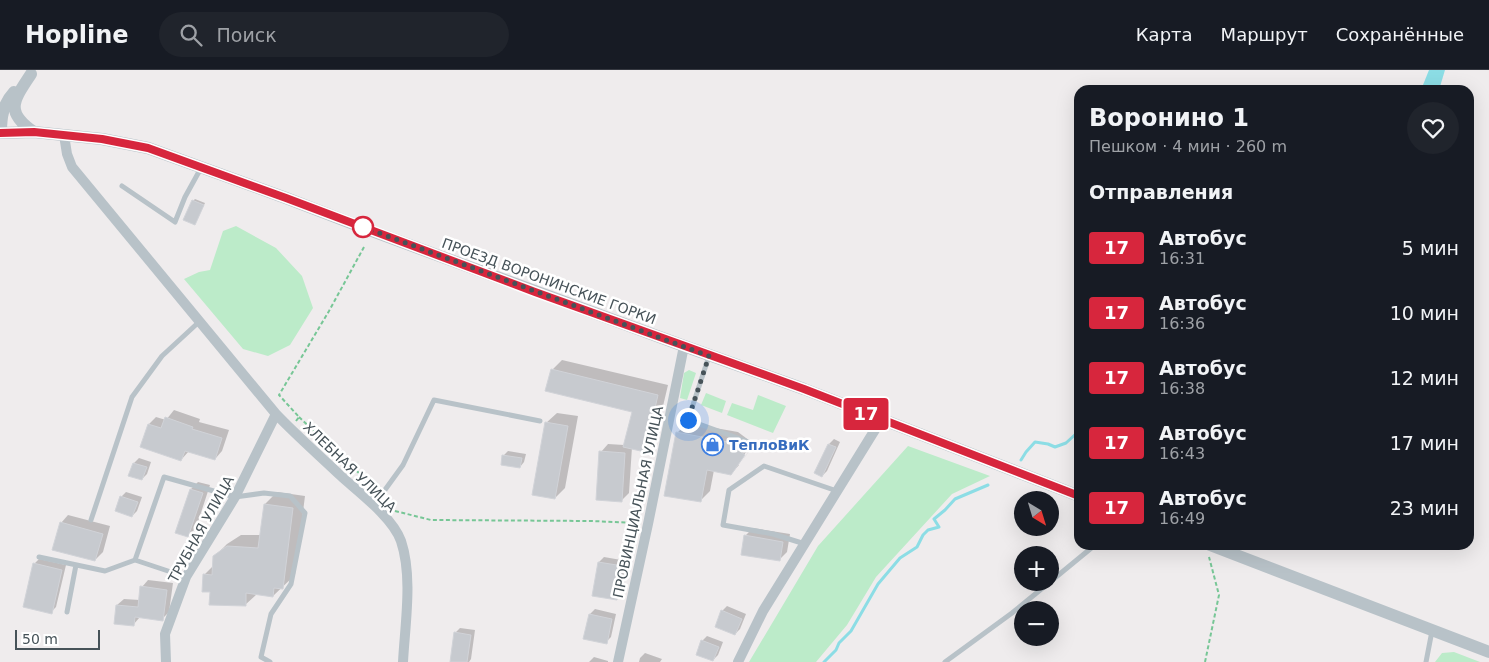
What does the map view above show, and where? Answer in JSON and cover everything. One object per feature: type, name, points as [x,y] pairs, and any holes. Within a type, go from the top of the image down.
[{"type":"street","points":[[0,102],[33,72]]},
{"type":"street","points":[[33,72],[14,103],[18,118],[23,125],[34,132]]},
{"type":"street","points":[[0,133],[0,118],[9,97],[33,72]]},
{"type":"street","name":"ПРОЕЗД ВОРОНИНСКИЕ ГОРКИ","points":[[0,133],[34,132],[64,135],[102,139],[148,148],[709,356],[804,389],[1074,494]]},
{"type":"street","name":"ХЛЕБНАЯ УЛИЦА","points":[[64,135],[67,154],[72,167],[276,414],[374,505],[394,528],[400,540],[406,564],[403,662]]},
{"type":"street","name":"ПРОВИНЦИАЛЬНАЯ УЛИЦА","points":[[618,662],[684,346]]},
{"type":"street","name":"ТРУБНАЯ УЛИЦА","points":[[166,662],[165,634],[186,577],[235,497],[276,414]]},
{"type":"street","points":[[738,662],[763,611],[881,420]]},
{"type":"street","points":[[1212,550],[1487,651]]},
{"type":"lane","points":[[122,186],[174,222],[201,167]]},
{"type":"lane","points":[[91,520],[132,397],[162,356],[200,320]]},
{"type":"lane","points":[[709,356],[688,420],[765,448]]},
{"type":"lane","points":[[374,505],[403,465],[434,400],[540,421]]},
{"type":"lane","points":[[805,544],[773,534],[723,525],[729,490],[764,466],[838,491]]},
{"type":"lane","points":[[135,560],[164,477],[235,497],[264,493],[290,496],[305,513],[291,584],[271,614],[260,657],[270,662]]},
{"type":"lane","points":[[1059,575],[1089,550]]},
{"type":"lane","points":[[39,557],[105,571],[135,560],[186,577]]},
{"type":"lane","points":[[67,612],[76,565]]},
{"type":"lane","points":[[945,662],[1039,591]]},
{"type":"lane","points":[[1426,662],[1432,630]]},
{"type":"path","points":[[290,428],[299,417],[278,395],[329,311],[364,247]]},
{"type":"path","points":[[394,511],[431,520],[591,521],[648,524]]},
{"type":"path","points":[[1205,662],[1219,595],[1209,550]]},
{"type":"green space","points":[[236,226],[276,248],[302,276],[313,308],[290,345],[268,356],[243,349],[184,279],[199,272],[210,270],[223,231]]},
{"type":"green space","points":[[689,370],[696,373],[687,400],[680,398],[684,373]]},
{"type":"green space","points":[[706,393],[726,401],[722,413],[701,405]]},
{"type":"green space","points":[[758,395],[786,406],[773,433],[727,415],[732,403],[753,410]]},
{"type":"green space","points":[[908,446],[990,476],[952,494],[876,577],[847,625],[816,662],[749,662],[818,546]]},
{"type":"green space","points":[[1454,652],[1480,662],[1435,662],[1442,653]]},
{"type":"water","points":[[1429,70],[1445,70],[1440,85],[1423,85]]},
{"type":"building","points":[[192,200],[204,205],[195,225],[183,220]]},
{"type":"building","points":[[551,369],[658,395],[645,452],[623,447],[632,412],[545,391]]},
{"type":"building","points":[[165,417],[193,427],[192,429],[222,438],[215,460],[185,451],[181,461],[140,447],[148,424],[161,428]]},
{"type":"building","points":[[545,422],[568,426],[555,499],[532,495]]},
{"type":"building","points":[[676,432],[728,442],[745,455],[731,475],[707,470],[701,502],[664,496]]},
{"type":"building","points":[[828,444],[836,447],[822,477],[814,473]]},
{"type":"building","points":[[599,451],[625,453],[622,502],[596,500]]},
{"type":"building","points":[[502,455],[522,458],[520,468],[501,465]]},
{"type":"building","points":[[133,463],[147,467],[142,480],[128,476]]},
{"type":"building","points":[[190,489],[203,493],[188,537],[175,533]]},
{"type":"building","points":[[120,496],[138,502],[132,517],[115,511]]},
{"type":"building","points":[[264,504],[293,508],[283,589],[274,588],[273,597],[246,593],[246,606],[209,605],[210,592],[202,592],[203,574],[212,575],[213,556],[227,546],[258,548]]},
{"type":"building","points":[[60,522],[103,534],[95,561],[52,550]]},
{"type":"building","points":[[744,535],[783,542],[780,561],[741,555]]},
{"type":"building","points":[[598,562],[623,566],[617,600],[592,596]]},
{"type":"building","points":[[33,563],[62,570],[52,614],[23,607]]},
{"type":"building","points":[[140,586],[167,590],[163,621],[135,617],[134,626],[114,624],[116,605],[138,607]]},
{"type":"building","points":[[721,610],[742,619],[735,635],[715,627]]},
{"type":"building","points":[[589,614],[612,619],[607,644],[583,639]]},
{"type":"building","points":[[454,632],[471,635],[467,662],[450,662]]},
{"type":"building","points":[[701,640],[719,647],[713,661],[696,655]]},
{"type":"waterway","points":[[1021,460],[1035,442],[1055,447],[1066,443],[1074,436]]},
{"type":"waterway","points":[[824,662],[851,631],[878,584],[900,558],[917,547],[928,530],[939,527],[934,519],[955,499],[988,485]]},
{"type":"bus line","name":"17","points":[[0,133],[34,132],[102,139],[148,148],[535,292],[804,389],[1074,494]]},
{"type":"place","name":"ТеплоВиК","points":[[713,445]]},
{"type":"route","points":[[363,227],[709,356],[688,420]]}]
